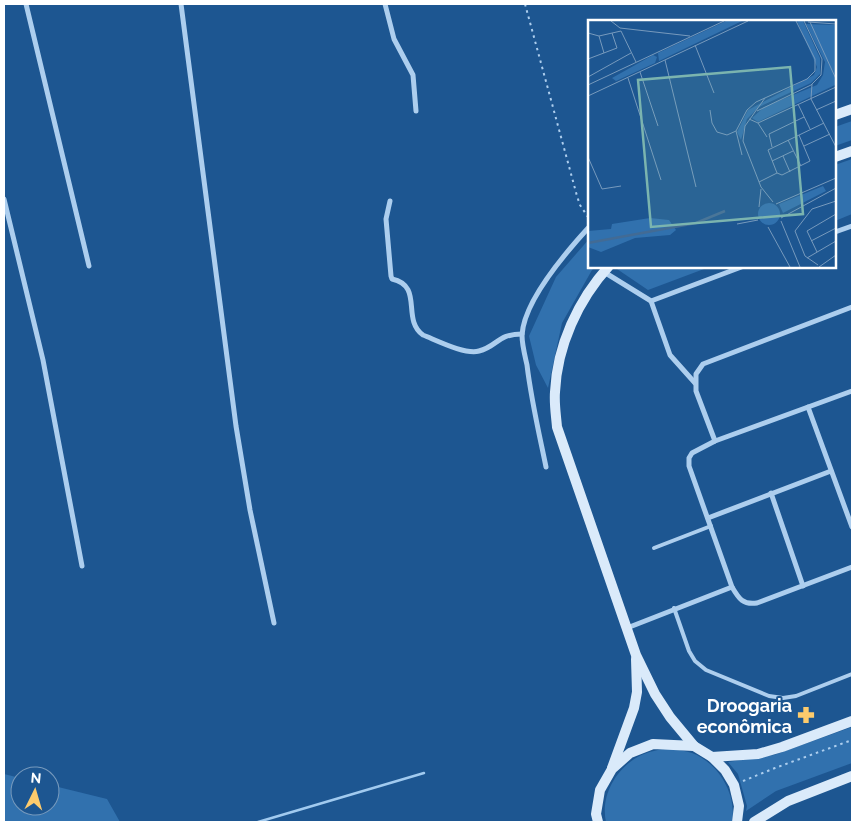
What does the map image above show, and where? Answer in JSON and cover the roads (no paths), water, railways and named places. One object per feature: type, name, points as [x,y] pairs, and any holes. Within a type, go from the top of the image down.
[{"type":"street","points":[[26,4],[89,266]]},
{"type":"street","points":[[181,4],[236,426],[250,510],[274,623]]},
{"type":"street","points":[[385,4],[394,39],[413,75],[416,111]]},
{"type":"street","points":[[836,115],[852,110]]},
{"type":"street","points":[[836,157],[852,151]]},
{"type":"street","points":[[4,198],[43,360],[82,566]]},
{"type":"street","points":[[390,201],[386,219],[391,276],[392,279],[401,281],[409,289],[414,323],[418,331],[431,338],[472,352],[483,349],[509,334],[522,334]]},
{"type":"street","points":[[836,232],[852,226]]},
{"type":"street","points":[[546,466],[530,388],[522,334],[538,293],[569,249],[588,228]]},
{"type":"street","points":[[651,301],[739,268]]},
{"type":"street","points":[[695,383],[670,355],[651,301],[606,269],[578,310],[565,340],[557,369],[554,394],[557,427],[636,655],[655,694],[670,717],[694,746],[712,757],[725,770],[734,785],[740,806],[737,822]]},
{"type":"street","points":[[715,441],[696,391],[696,374],[699,369],[709,360],[852,307]]},
{"type":"street","points":[[852,392],[715,441],[697,449],[689,458],[689,466],[732,587],[739,599],[750,604],[758,603],[852,567]]},
{"type":"street","points":[[808,407],[852,527]]},
{"type":"street","points":[[708,518],[831,471]]},
{"type":"street","points":[[771,493],[804,586]]},
{"type":"street","points":[[626,628],[732,587]]},
{"type":"street","points":[[598,822],[596,814],[600,790],[612,769],[634,708],[637,692],[636,655]]},
{"type":"street","points":[[712,757],[758,754],[852,721]]},
{"type":"street","points":[[612,769],[630,753],[653,744],[694,746]]},
{"type":"street","points":[[754,822],[788,801],[852,776]]},
{"type":"lane","points":[[654,548],[711,526]]},
{"type":"lane","points":[[674,608],[689,651],[696,661],[706,670],[769,696],[783,698],[796,696],[852,674]]},
{"type":"waterway","points":[[258,822],[424,773]]},
{"type":"place","name":"Droogaria econômica","points":[[806,715]]}]
